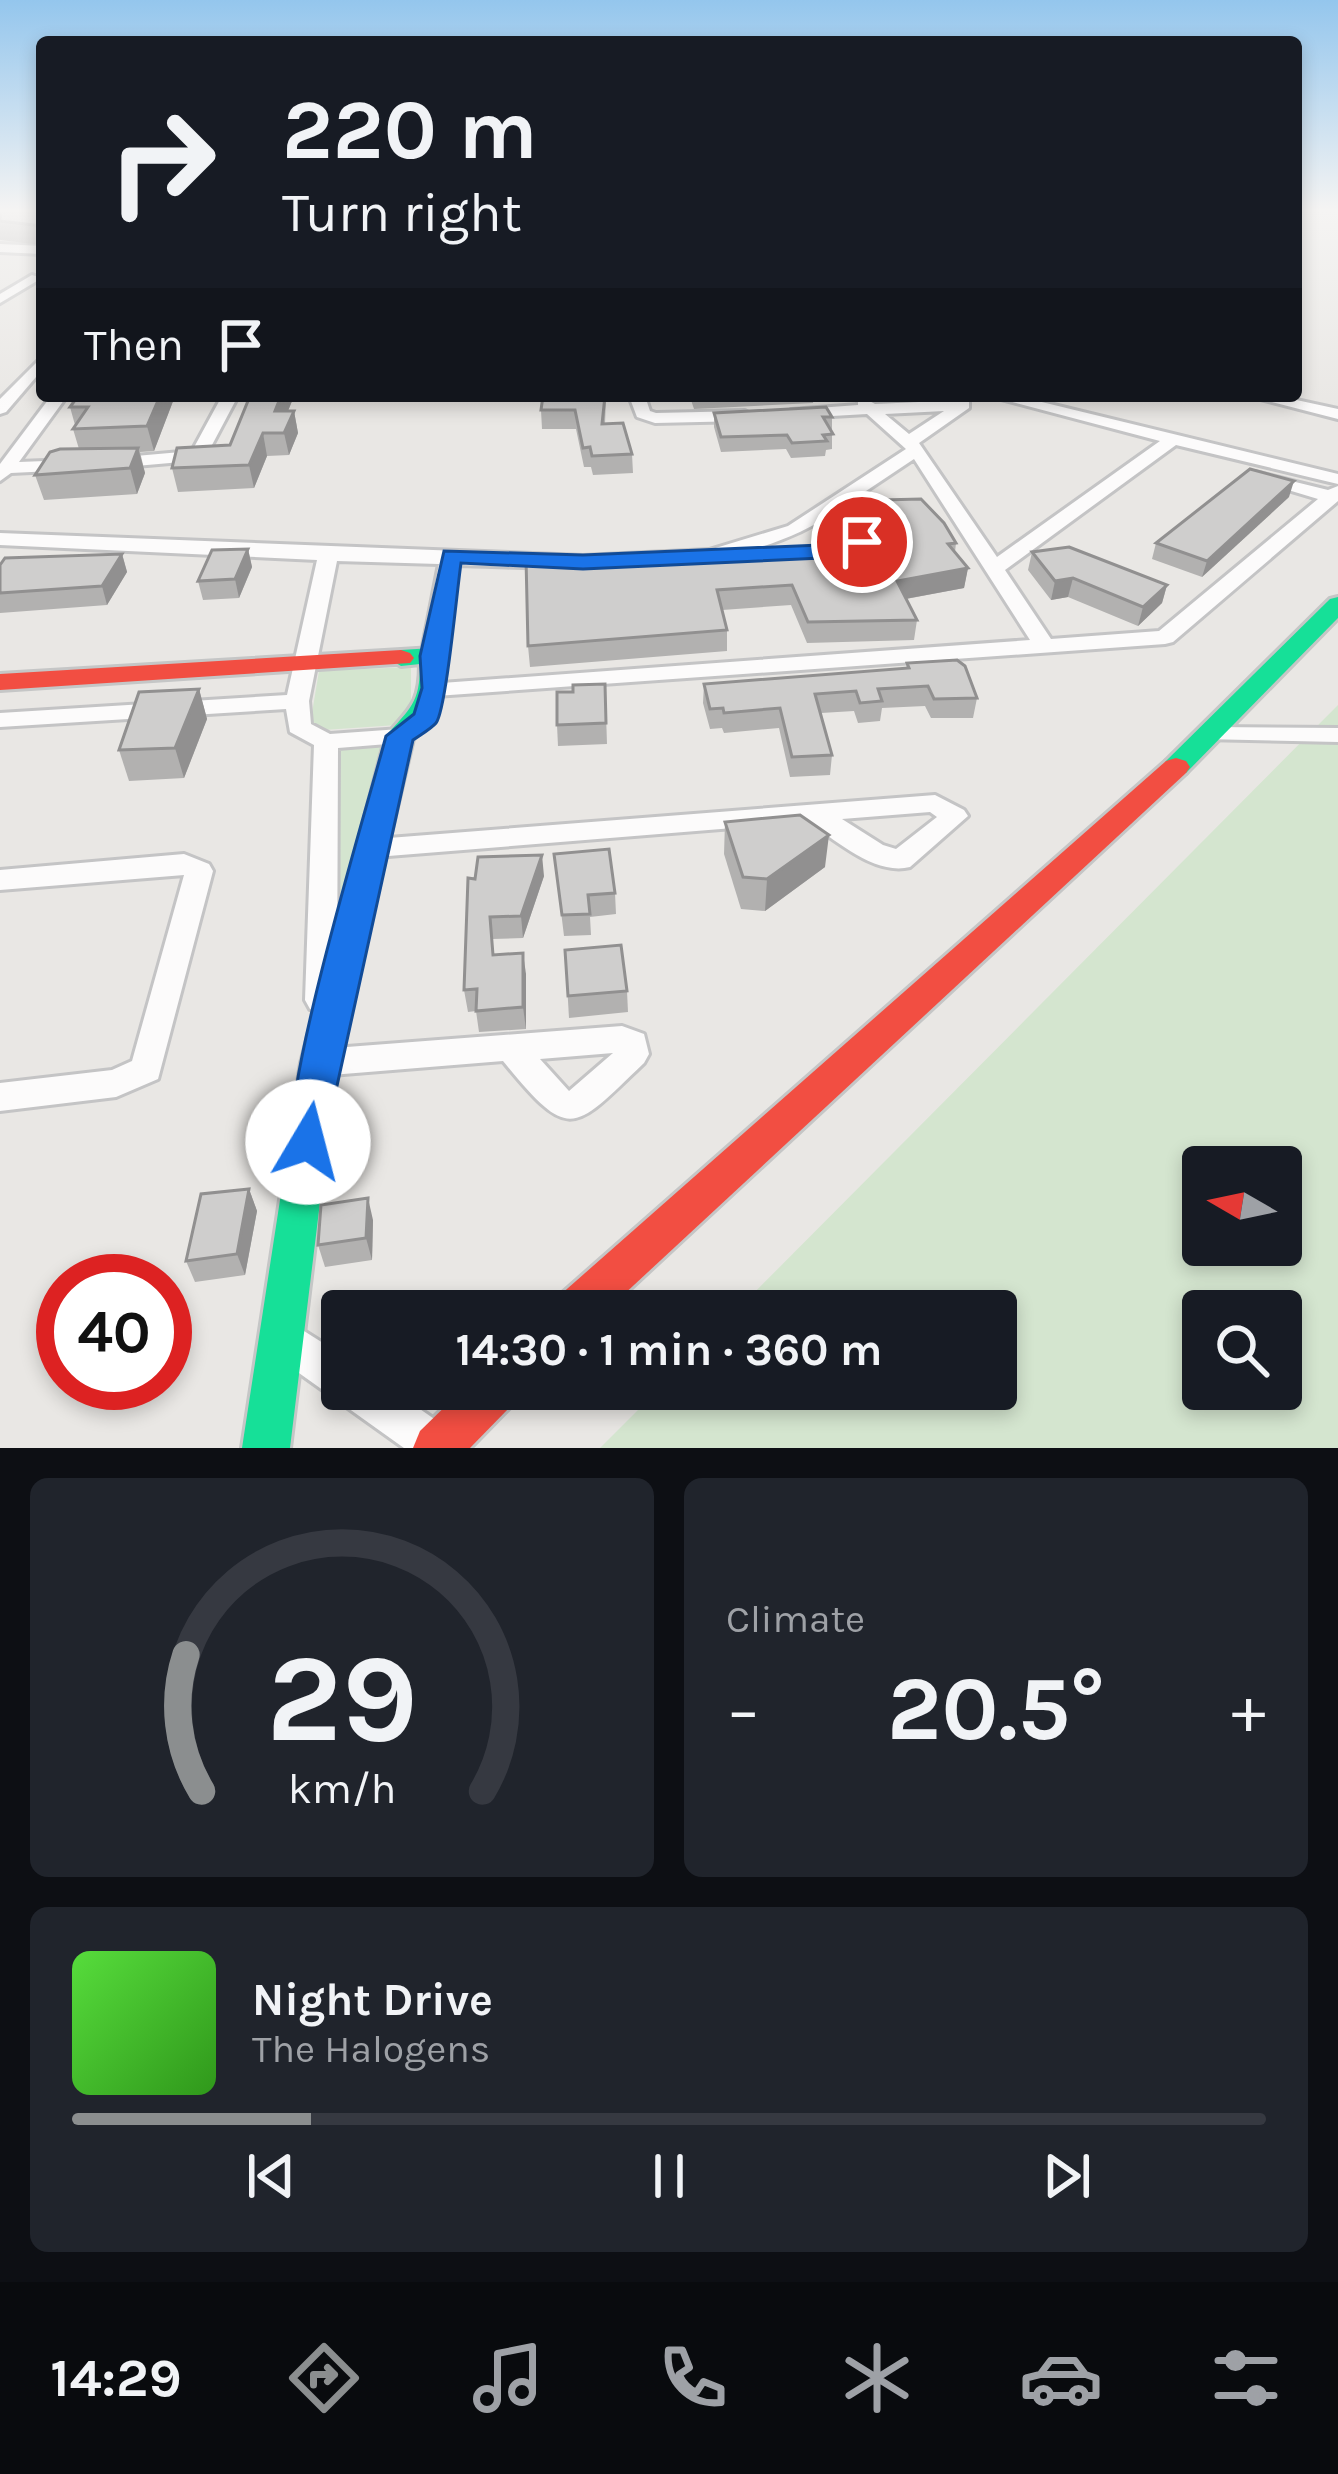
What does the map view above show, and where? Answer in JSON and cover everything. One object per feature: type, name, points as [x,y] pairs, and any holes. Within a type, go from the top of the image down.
[{"type":"street","points":[[0,299],[36,280]]},
{"type":"street","points":[[0,409],[36,368]]},
{"type":"street","points":[[3,472],[55,402]]},
{"type":"street","points":[[3,472],[190,459],[202,452],[227,402]]},
{"type":"street","points":[[639,402],[643,414],[655,418],[755,415]]},
{"type":"street","points":[[778,414],[899,402]]},
{"type":"street","points":[[725,554],[795,530],[842,502],[966,402]]},
{"type":"street","points":[[1020,402],[1336,489]]},
{"type":"street","points":[[1284,402],[1338,414]]},
{"type":"street","points":[[864,403],[912,447],[1046,648]]},
{"type":"street","points":[[995,568],[1167,443]]},
{"type":"street","points":[[436,688],[1165,637],[1336,489]]},
{"type":"street","points":[[0,539],[192,551],[583,562],[858,549],[862,542],[842,502]]},
{"type":"street","points":[[21,564],[192,551]]},
{"type":"street","points":[[328,554],[297,701],[299,727],[326,742],[400,736],[426,718],[436,688],[433,656],[452,556]]},
{"type":"street","points":[[597,1290],[1212,734],[1338,604]]},
{"type":"street","points":[[0,682],[433,656]]},
{"type":"street","points":[[0,720],[297,701]]},
{"type":"street","points":[[1212,734],[1338,735]]},
{"type":"street","points":[[320,1063],[400,736]]},
{"type":"street","points":[[266,1448],[285,1340],[320,1063],[326,742]]},
{"type":"street","points":[[376,848],[812,812]]},
{"type":"street","points":[[0,880],[184,864],[200,871],[146,1069],[116,1083],[0,1096]]},
{"type":"street","points":[[320,1063],[511,1048]]},
{"type":"street","points":[[285,1340],[321,1365]]},
{"type":"street","points":[[386,1410],[438,1447],[475,1410]]},
{"type":"green space","points":[[411,667],[411,715],[397,725],[309,731],[319,671]]},
{"type":"green space","points":[[1338,705],[1338,1448],[600,1448],[638,1410],[1017,1410],[1017,1290],[757,1290]]},
{"type":"green space","points":[[384,746],[325,962],[340,747]]},
{"type":"building","points":[[74,402],[157,402],[147,426],[73,429],[88,407],[70,407]]},
{"type":"building","points":[[248,402],[279,402],[275,411],[294,411],[284,433],[263,433],[249,465],[172,468],[177,448],[230,445]]},
{"type":"building","points":[[542,402],[604,402],[602,424],[623,423],[632,454],[592,456],[590,447],[583,448],[575,410],[541,410]]},
{"type":"building","points":[[826,407],[832,417],[823,417],[833,434],[823,435],[827,441],[792,443],[787,435],[721,437],[714,413]]},
{"type":"building","points":[[138,448],[130,468],[35,475],[50,452],[60,449]]},
{"type":"building","points":[[1250,469],[1294,481],[1207,561],[1156,543]]},
{"type":"building","points":[[921,499],[944,523],[956,543],[948,544],[968,568],[897,581],[917,620],[808,622],[792,585],[717,590],[727,630],[528,646],[526,558],[578,556],[578,568],[746,552],[899,547],[882,500]]},
{"type":"building","points":[[1069,547],[1167,585],[1143,607],[1073,578],[1055,581],[1032,552]]},
{"type":"building","points":[[248,549],[235,579],[198,581],[212,550]]},
{"type":"building","points":[[122,554],[102,586],[0,593],[0,565],[5,558]]},
{"type":"building","points":[[957,660],[965,666],[977,698],[934,699],[928,686],[878,689],[882,701],[860,703],[856,691],[815,694],[832,755],[792,757],[780,708],[724,713],[723,708],[710,709],[704,684],[909,668],[907,663]]},
{"type":"building","points":[[605,684],[606,723],[557,725],[557,692],[573,692],[573,685]]},
{"type":"building","points":[[199,689],[175,748],[119,750],[139,692]]},
{"type":"building","points":[[800,815],[829,835],[767,879],[743,877],[725,822]]},
{"type":"building","points":[[609,849],[615,893],[588,895],[590,914],[562,915],[554,854]]},
{"type":"building","points":[[542,855],[521,916],[490,917],[493,955],[523,953],[523,1007],[476,1011],[477,989],[464,990],[468,878],[475,879],[478,857]]},
{"type":"building","points":[[621,945],[627,991],[568,996],[565,950]]},
{"type":"building","points":[[249,1189],[237,1254],[192,1260],[192,1254],[188,1254],[201,1194]]},
{"type":"building","points":[[368,1198],[366,1238],[318,1245],[321,1205]]},
{"type":"traffic: fast","points":[[1176,767],[1338,604]]},
{"type":"traffic: fast","points":[[266,1448],[319,1063],[400,736],[425,711],[433,680],[432,656],[401,658]]},
{"type":"traffic: jam","points":[[0,682],[401,658]]},
{"type":"traffic: jam","points":[[597,1290],[1176,767]]},
{"type":"traffic: jam","points":[[437,1448],[475,1410]]},
{"type":"route","points":[[308,1142],[320,1063],[400,736],[426,718],[436,688],[433,656],[452,556],[583,562],[844,551],[858,549],[862,542]]}]
